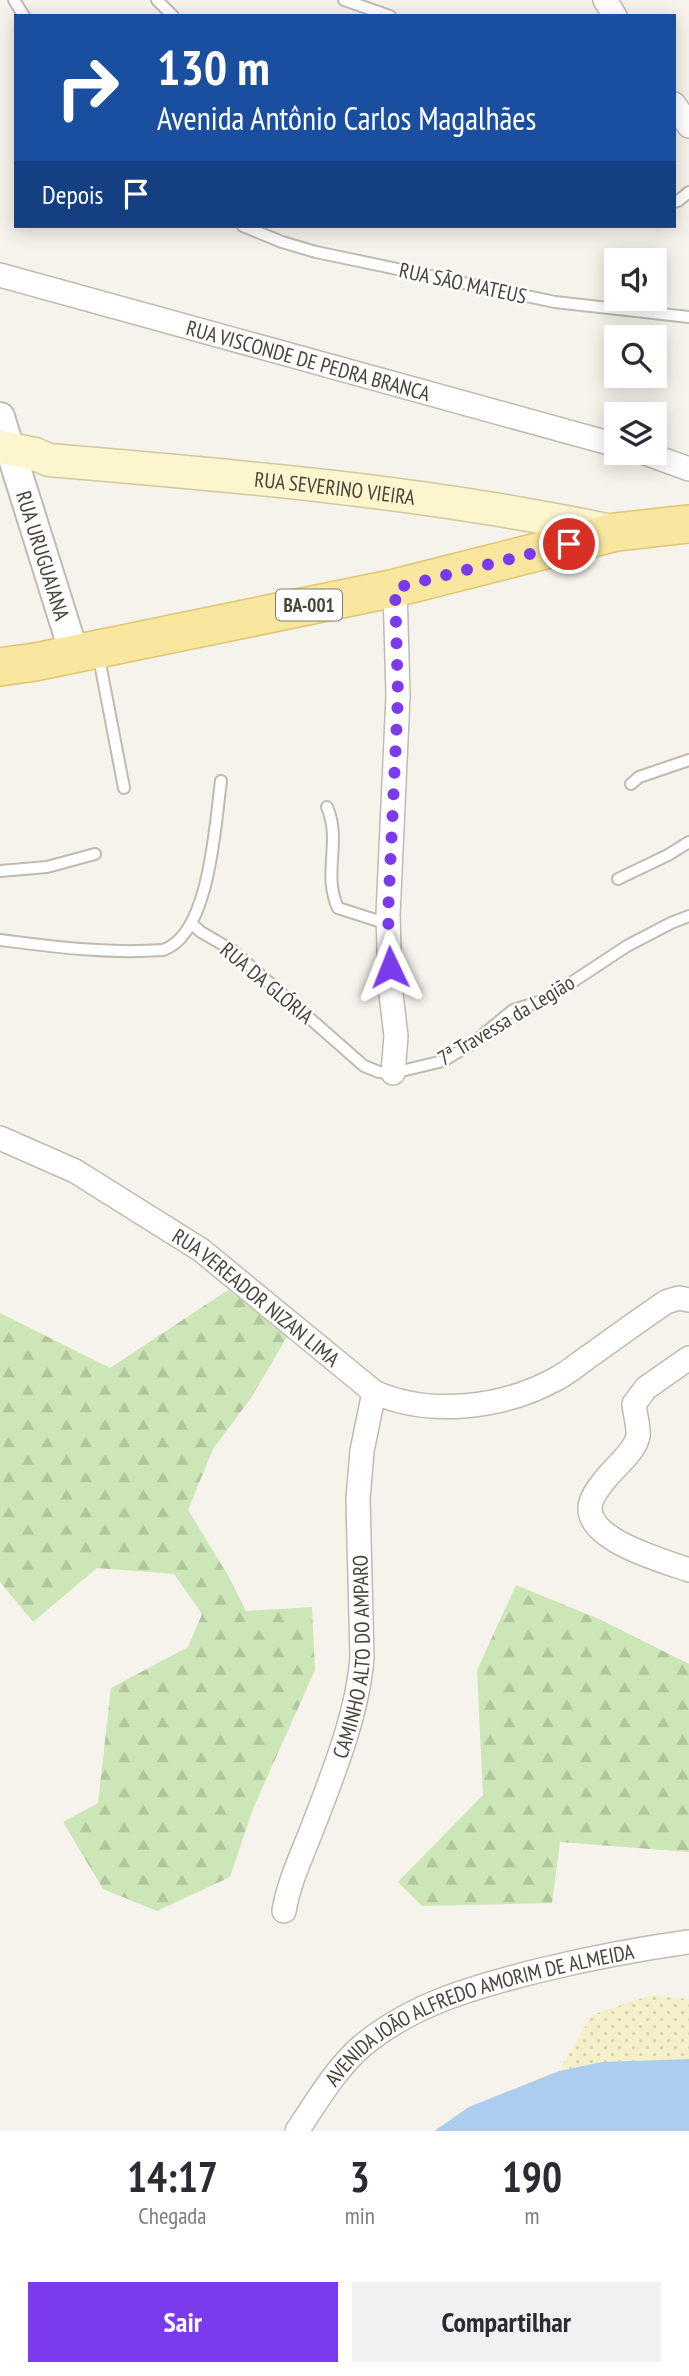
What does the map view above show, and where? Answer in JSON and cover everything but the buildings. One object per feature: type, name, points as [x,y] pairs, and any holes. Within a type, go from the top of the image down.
[{"type":"main road","name":"RUA SEVERINO VIEIRA","points":[[6,457],[35,454],[49,460],[280,480],[501,509],[616,532]]},
{"type":"main road","name":"BA-001","points":[[0,667],[87,658],[395,588],[616,532],[689,524]]},
{"type":"street","points":[[676,107],[689,126]]},
{"type":"street","name":"RUA VISCONDE DE PEDRA BRANCA","points":[[0,275],[604,442]]},
{"type":"street","name":"RUA URUGUAIANA","points":[[0,417],[6,457],[87,658]]},
{"type":"street","points":[[667,461],[689,469]]},
{"type":"street","points":[[393,1073],[396,1036],[390,986],[388,924],[398,696],[395,588]]},
{"type":"street","name":"RUA VEREADOR NIZAN LIMA","points":[[0,1138],[75,1171],[201,1250],[374,1392],[391,1399],[429,1406],[485,1404],[521,1394],[556,1379],[666,1302],[679,1298],[689,1300]]},
{"type":"street","points":[[689,1358],[646,1388],[634,1404],[638,1437],[597,1490],[590,1506],[593,1522],[600,1531],[646,1555],[689,1570]]},
{"type":"street","name":"CAMINHO ALTO DO AMPARO","points":[[284,1912],[289,1888],[334,1768],[360,1679],[362,1657],[358,1499],[362,1451],[374,1392]]},
{"type":"street","name":"AVENIDA JOÃO ALFREDO AMORIM DE ALMEIDA","points":[[297,2131],[316,2101],[359,2048],[385,2028],[428,2004],[473,1987],[571,1963],[689,1941]]},
{"type":"lane","points":[[157,0],[171,14]]},
{"type":"lane","points":[[344,0],[384,14]]},
{"type":"lane","points":[[680,202],[689,191]]},
{"type":"lane","name":"RUA SÃO MATEUS","points":[[248,228],[316,252],[555,302],[689,317]]},
{"type":"lane","points":[[87,658],[124,789]]},
{"type":"lane","points":[[631,784],[639,777],[689,760]]},
{"type":"lane","points":[[0,940],[113,952],[170,948],[182,939],[199,908],[208,869],[221,781]]},
{"type":"lane","points":[[327,807],[334,822],[331,878],[338,908],[388,924]]},
{"type":"lane","points":[[618,879],[689,842]]},
{"type":"lane","points":[[0,871],[47,867],[95,855]]},
{"type":"lane","name":"7ª Travessa da Legião","points":[[393,1073],[443,1061],[473,1043],[513,1010],[545,1000],[627,946],[671,922],[689,916]]},
{"type":"lane","name":"RUA DA GLÓRIA","points":[[192,924],[232,950],[364,1066],[379,1072],[393,1073]]},
{"type":"green space","points":[[228,1290],[288,1335],[251,1398],[213,1449],[188,1510],[229,1577],[246,1611],[312,1607],[315,1670],[253,1809],[230,1877],[157,1911],[103,1889],[63,1822],[98,1803],[111,1688],[188,1647],[202,1614],[174,1574],[97,1568],[33,1622],[0,1582],[0,1313],[110,1368]]},
{"type":"green space","points":[[516,1585],[599,1619],[689,1664],[689,1852],[560,1842],[552,1903],[422,1906],[398,1882],[483,1795],[477,1670]]},
{"type":"sand","points":[[651,1995],[689,1999],[689,2059],[602,2062],[559,2071],[592,2015]]},
{"type":"water","points":[[689,2059],[689,2131],[434,2131],[469,2107],[559,2071],[602,2062]]},
{"type":"route","points":[[390,967],[388,915],[398,696],[395,588],[569,544]]}]
